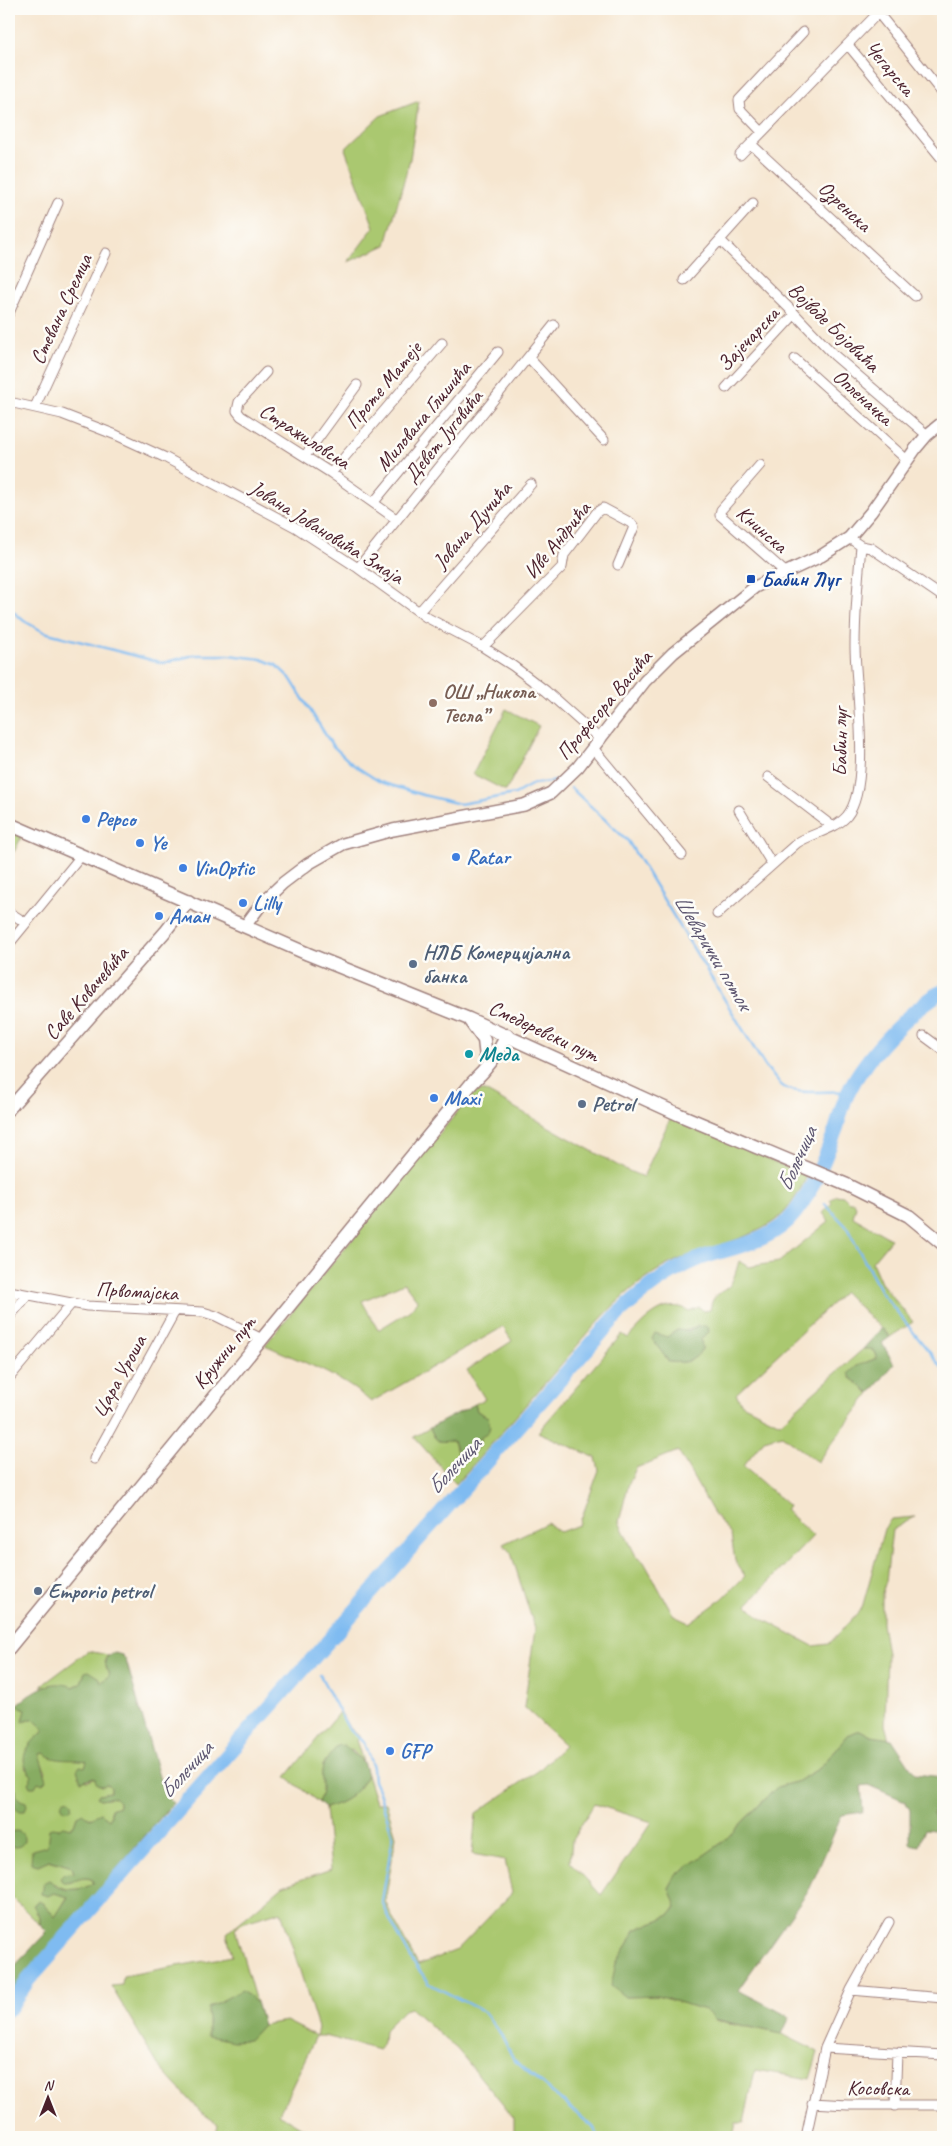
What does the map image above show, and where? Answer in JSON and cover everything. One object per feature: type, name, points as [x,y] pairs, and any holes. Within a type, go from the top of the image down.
[{"type":"main road","name":"Смедеревски пут","points":[[9,824],[245,926],[468,1018],[663,1107],[892,1206],[922,1225],[943,1244]]},
{"type":"main road","points":[[468,1018],[484,1040],[491,1057],[510,1046],[527,1044]]},
{"type":"main road","name":"Кружни пут","points":[[9,1648],[168,1455],[260,1338],[472,1083],[483,1073],[503,1034]]},
{"type":"street","points":[[740,155],[848,45],[876,11],[943,94]]},
{"type":"street","points":[[762,132],[740,109],[739,100],[803,32]]},
{"type":"street","name":"Чегарска","points":[[848,45],[943,160]]},
{"type":"street","name":"Озренска","points":[[751,144],[915,296]]},
{"type":"street","points":[[9,313],[58,202]]},
{"type":"street","points":[[684,280],[753,203]]},
{"type":"street","name":"Војводе Бојовића","points":[[720,240],[796,314],[834,355],[927,435]]},
{"type":"street","name":"Стевана Сремца","points":[[35,407],[106,253]]},
{"type":"street","name":"Зајечарска","points":[[726,388],[796,314]]},
{"type":"street","name":"Девет Југовића","points":[[358,568],[554,326]]},
{"type":"street","name":"Проте Матеје","points":[[331,473],[442,342]]},
{"type":"street","name":"Милована Глишића","points":[[374,502],[498,352]]},
{"type":"street","points":[[529,358],[604,440]]},
{"type":"street","name":"Опленачка","points":[[795,359],[908,460]]},
{"type":"street","name":"Стражиловска","points":[[266,372],[239,402],[237,412],[374,502],[396,520]]},
{"type":"street","points":[[305,456],[356,385]]},
{"type":"street","name":"Јована Јовановића Змаја","points":[[9,402],[68,416],[154,452],[296,528],[358,568],[419,612],[482,647],[546,691],[598,744],[682,855]]},
{"type":"street","name":"Професора Васића","points":[[245,926],[263,902],[283,883],[326,852],[343,844],[393,830],[533,802],[556,789],[598,744],[645,681],[673,654],[755,587],[821,556],[850,538],[927,435],[943,422]]},
{"type":"street","name":"Книнска","points":[[760,465],[721,510],[720,515],[785,572]]},
{"type":"street","name":"Јована Дучића","points":[[419,612],[531,484]]},
{"type":"street","name":"Иве Андрића","points":[[482,647],[562,568],[564,555],[597,512],[603,508],[631,523],[634,528],[618,565]]},
{"type":"street","points":[[850,538],[861,546],[871,548],[943,597]]},
{"type":"street","name":"Бабин луг","points":[[717,914],[805,837],[832,826],[848,815],[853,803],[860,774],[855,620],[861,546]]},
{"type":"street","points":[[768,777],[832,826]]},
{"type":"street","points":[[739,810],[772,864]]},
{"type":"street","points":[[9,944],[81,856]]},
{"type":"street","name":"Саве Ковачевића","points":[[9,1109],[190,901]]},
{"type":"street","points":[[9,912],[26,923]]},
{"type":"street","points":[[924,1036],[943,1050]]},
{"type":"street","name":"Првомајска","points":[[9,1291],[70,1304],[112,1309],[203,1312],[216,1316],[260,1338]]},
{"type":"street","points":[[9,1317],[27,1296]]},
{"type":"street","points":[[9,1378],[70,1304]]},
{"type":"street","name":"Цара Уроша","points":[[94,1459],[175,1311]]},
{"type":"street","points":[[806,2137],[825,2048],[851,1990],[889,1922]]},
{"type":"street","points":[[851,1990],[943,1998]]},
{"type":"street","points":[[825,2048],[943,2055]]},
{"type":"street","points":[[895,2106],[897,2053]]},
{"type":"street","name":"Косовска","points":[[812,2103],[895,2106],[943,2105]]},
{"type":"green space","points":[[419,101],[410,159],[386,245],[348,262],[374,227],[345,149],[380,116]]},
{"type":"green space","points":[[506,709],[539,726],[506,791],[473,774]]},
{"type":"green space","points":[[9,830],[22,836],[14,852],[9,849]]},
{"type":"green space","points":[[485,1091],[624,1169],[643,1177],[671,1117],[807,1176],[790,1205],[772,1223],[744,1237],[669,1264],[637,1285],[623,1297],[596,1324],[456,1484],[414,1437],[430,1428],[436,1439],[453,1441],[455,1449],[477,1411],[475,1404],[485,1399],[467,1370],[512,1341],[503,1327],[371,1402],[334,1376],[265,1345],[473,1093]],"holes":[[[404,1283],[418,1301],[409,1311],[378,1330],[362,1301]]]},
{"type":"green space","points":[[836,1195],[843,1196],[849,1202],[854,1202],[856,1206],[853,1217],[891,1239],[872,1262],[881,1283],[913,1322],[890,1337],[844,1292],[736,1394],[742,1404],[780,1423],[863,1349],[870,1348],[876,1353],[877,1358],[857,1366],[865,1390],[870,1393],[817,1462],[782,1435],[764,1440],[743,1466],[788,1505],[785,1510],[813,1536],[747,1605],[759,1617],[813,1646],[829,1644],[862,1608],[884,1529],[891,1519],[915,1517],[892,1530],[886,1581],[882,1593],[882,1624],[887,1653],[885,1725],[889,1739],[871,1736],[860,1730],[848,1735],[820,1768],[796,1782],[777,1787],[723,1842],[676,1875],[669,1888],[676,1906],[670,1915],[635,1930],[616,1963],[625,1997],[657,1996],[705,2010],[715,2020],[782,2034],[818,2052],[810,2079],[755,2070],[744,2123],[736,2123],[733,2137],[514,2137],[514,2118],[457,2049],[410,2008],[404,2010],[384,2030],[383,2042],[379,2050],[325,2036],[316,2036],[279,2114],[317,2137],[216,2137],[218,2124],[201,2112],[158,2065],[111,1986],[122,1985],[123,1976],[232,1956],[227,1933],[283,1886],[331,1869],[325,1808],[339,1803],[350,1796],[359,1788],[367,1775],[376,1803],[386,1803],[396,1836],[385,1901],[418,1965],[457,1950],[512,1893],[505,1860],[472,1854],[476,1813],[538,1771],[565,1745],[524,1707],[535,1629],[511,1553],[503,1544],[547,1523],[560,1532],[579,1525],[599,1470],[596,1458],[538,1432],[622,1334],[628,1338],[648,1318],[663,1309],[680,1307],[689,1311],[699,1307],[704,1311],[710,1310],[715,1296],[730,1285],[739,1261],[748,1267],[779,1262],[829,1221],[823,1213],[832,1203],[830,1200]],"holes":[[[698,1326],[702,1349],[692,1360],[669,1362],[662,1352],[669,1337],[672,1333]],[[678,1451],[713,1512],[731,1535],[735,1561],[745,1576],[722,1599],[689,1623],[674,1616],[644,1562],[636,1556],[619,1522],[628,1486],[636,1468]],[[594,1804],[652,1822],[601,1895],[570,1862],[572,1840]],[[281,1911],[318,2028],[316,2036],[286,2021],[263,2025],[248,2040],[208,2035],[242,1990],[256,2002],[235,1929],[242,1923]]]},
{"type":"green space","points":[[697,1326],[708,1326],[709,1332],[701,1339],[702,1349],[692,1360],[669,1362],[652,1339],[655,1333],[667,1337],[677,1330],[689,1331]]},
{"type":"green space","points":[[882,1328],[890,1337],[882,1343],[894,1364],[870,1393],[851,1378],[849,1373],[857,1366],[877,1358],[876,1353],[870,1349],[863,1349]]},
{"type":"green space","points":[[475,1404],[477,1411],[488,1417],[490,1426],[488,1433],[480,1438],[479,1445],[473,1453],[464,1459],[459,1458],[453,1441],[436,1439],[430,1428]]},
{"type":"green space","points":[[88,1651],[108,1655],[105,1659],[109,1676],[101,1683],[85,1672],[81,1683],[73,1687],[41,1686]]},
{"type":"green space","points":[[115,1653],[122,1655],[126,1660],[164,1794],[173,1803],[25,1977],[9,2000],[9,1972],[47,1932],[40,1925],[40,1917],[33,1905],[39,1901],[55,1917],[68,1897],[54,1893],[48,1896],[41,1894],[43,1883],[49,1880],[63,1889],[72,1890],[93,1884],[93,1880],[89,1878],[63,1883],[60,1878],[64,1874],[74,1873],[72,1867],[49,1860],[38,1865],[31,1863],[32,1850],[47,1846],[49,1829],[58,1829],[63,1826],[70,1828],[74,1825],[77,1816],[83,1813],[90,1818],[101,1813],[109,1819],[111,1809],[119,1806],[119,1802],[114,1797],[100,1799],[97,1797],[99,1794],[111,1792],[111,1787],[107,1784],[102,1786],[97,1784],[94,1777],[81,1781],[77,1770],[80,1766],[85,1767],[87,1761],[59,1759],[44,1753],[40,1754],[47,1780],[43,1784],[38,1782],[35,1787],[30,1787],[28,1783],[32,1776],[25,1766],[24,1756],[28,1747],[44,1729],[33,1719],[23,1722],[26,1709],[18,1706],[18,1704],[37,1690],[50,1685],[58,1684],[74,1687],[81,1683],[85,1672],[89,1671],[100,1678],[101,1683],[109,1676],[105,1662],[107,1657]]},
{"type":"green space","points":[[18,1704],[18,1706],[26,1709],[26,1714],[23,1718],[34,1719],[44,1728],[25,1768],[38,1782],[46,1772],[39,1758],[40,1754],[44,1753],[87,1761],[85,1767],[87,1781],[95,1777],[111,1787],[111,1792],[99,1794],[100,1799],[114,1797],[119,1802],[119,1806],[111,1809],[109,1819],[77,1816],[74,1825],[49,1839],[38,1865],[49,1860],[72,1867],[74,1873],[69,1883],[87,1878],[93,1880],[93,1885],[79,1889],[68,1889],[55,1883],[54,1893],[68,1896],[55,1918],[35,1911],[40,1917],[40,1925],[9,1894],[9,1844],[14,1831],[9,1833],[9,1799],[11,1798],[15,1802],[19,1800],[16,1796],[16,1790],[13,1787],[9,1787],[9,1712]]},
{"type":"green space","points":[[340,1711],[348,1726],[360,1737],[356,1740],[363,1762],[352,1750],[323,1766],[323,1789],[318,1802],[286,1777]]},
{"type":"green space","points":[[860,1730],[871,1736],[892,1739],[915,1774],[943,1777],[943,1794],[936,1796],[933,1815],[942,1831],[925,1829],[919,1846],[910,1844],[910,1810],[905,1801],[868,1785],[861,1786],[863,1812],[842,1815],[810,1888],[738,1990],[790,2017],[782,2034],[714,2019],[705,2010],[657,1996],[625,1997],[611,1986],[616,1963],[635,1930],[670,1915],[676,1907],[669,1888],[676,1875],[723,1842],[777,1787],[796,1782],[820,1768],[848,1735]]},
{"type":"green space","points":[[344,1745],[363,1762],[367,1775],[359,1788],[350,1796],[339,1803],[325,1808],[318,1802],[322,1793],[323,1766],[337,1746]]},
{"type":"green space","points":[[9,1787],[16,1790],[18,1798],[26,1802],[25,1811],[18,1811],[14,1806],[15,1802],[11,1798],[9,1799]]},
{"type":"green space","points":[[943,1794],[943,1831],[933,1815],[936,1796]]},
{"type":"green space","points":[[67,1799],[73,1805],[67,1811],[61,1805]]},
{"type":"green space","points":[[16,1831],[22,1833],[24,1839],[22,1845],[16,1847],[10,1845],[8,1839],[10,1833]]},
{"type":"green space","points":[[242,1990],[256,2002],[263,2025],[249,2040],[233,2041],[208,2036],[208,2008]]},
{"type":"waterway","name":"Шеварички поток","points":[[9,608],[24,621],[44,632],[163,663],[194,655],[229,655],[261,659],[276,665],[290,678],[332,745],[352,764],[380,782],[460,804],[515,794],[533,784],[557,781]]},
{"type":"waterway","name":"Шеварички поток","points":[[571,788],[628,841],[765,1066],[779,1083],[790,1090],[848,1092]]},
{"type":"waterway","name":"Болечица","points":[[9,2009],[28,1980],[618,1314],[664,1277],[696,1260],[761,1238],[773,1232],[794,1214],[807,1195],[818,1173],[836,1129],[844,1102],[855,1079],[876,1050],[889,1036],[916,1010],[943,991]]},
{"type":"waterway","name":"Болечица","points":[[810,1192],[815,1195]]},
{"type":"waterway","points":[[825,1204],[846,1226],[881,1292],[943,1369]]},
{"type":"waterway","points":[[320,1675],[348,1728],[364,1743],[373,1768],[374,1781],[393,1836],[382,1901],[413,1962],[430,1984],[484,2012],[501,2034],[514,2060],[593,2127],[599,2137]]},
{"type":"place","name":"Бабин Луг","points":[[751,579]]},
{"type":"place","name":"ОШ „Никола Тесла”","points":[[433,703]]},
{"type":"place","name":"Pepco","points":[[86,819]]},
{"type":"place","name":"Ye","points":[[140,843]]},
{"type":"place","name":"Ratar","points":[[456,857]]},
{"type":"place","name":"VinOptic","points":[[183,868]]},
{"type":"place","name":"Lilly","points":[[243,903]]},
{"type":"place","name":"Аман","points":[[159,916]]},
{"type":"place","name":"НЛБ Комерцијална банка","points":[[413,964]]},
{"type":"place","name":"Меда","points":[[469,1054]]},
{"type":"place","name":"Maxi","points":[[434,1098]]},
{"type":"place","name":"Petrol","points":[[582,1104]]},
{"type":"place","name":"Emporio petrol","points":[[38,1591]]},
{"type":"place","name":"GFP","points":[[390,1751]]}]
